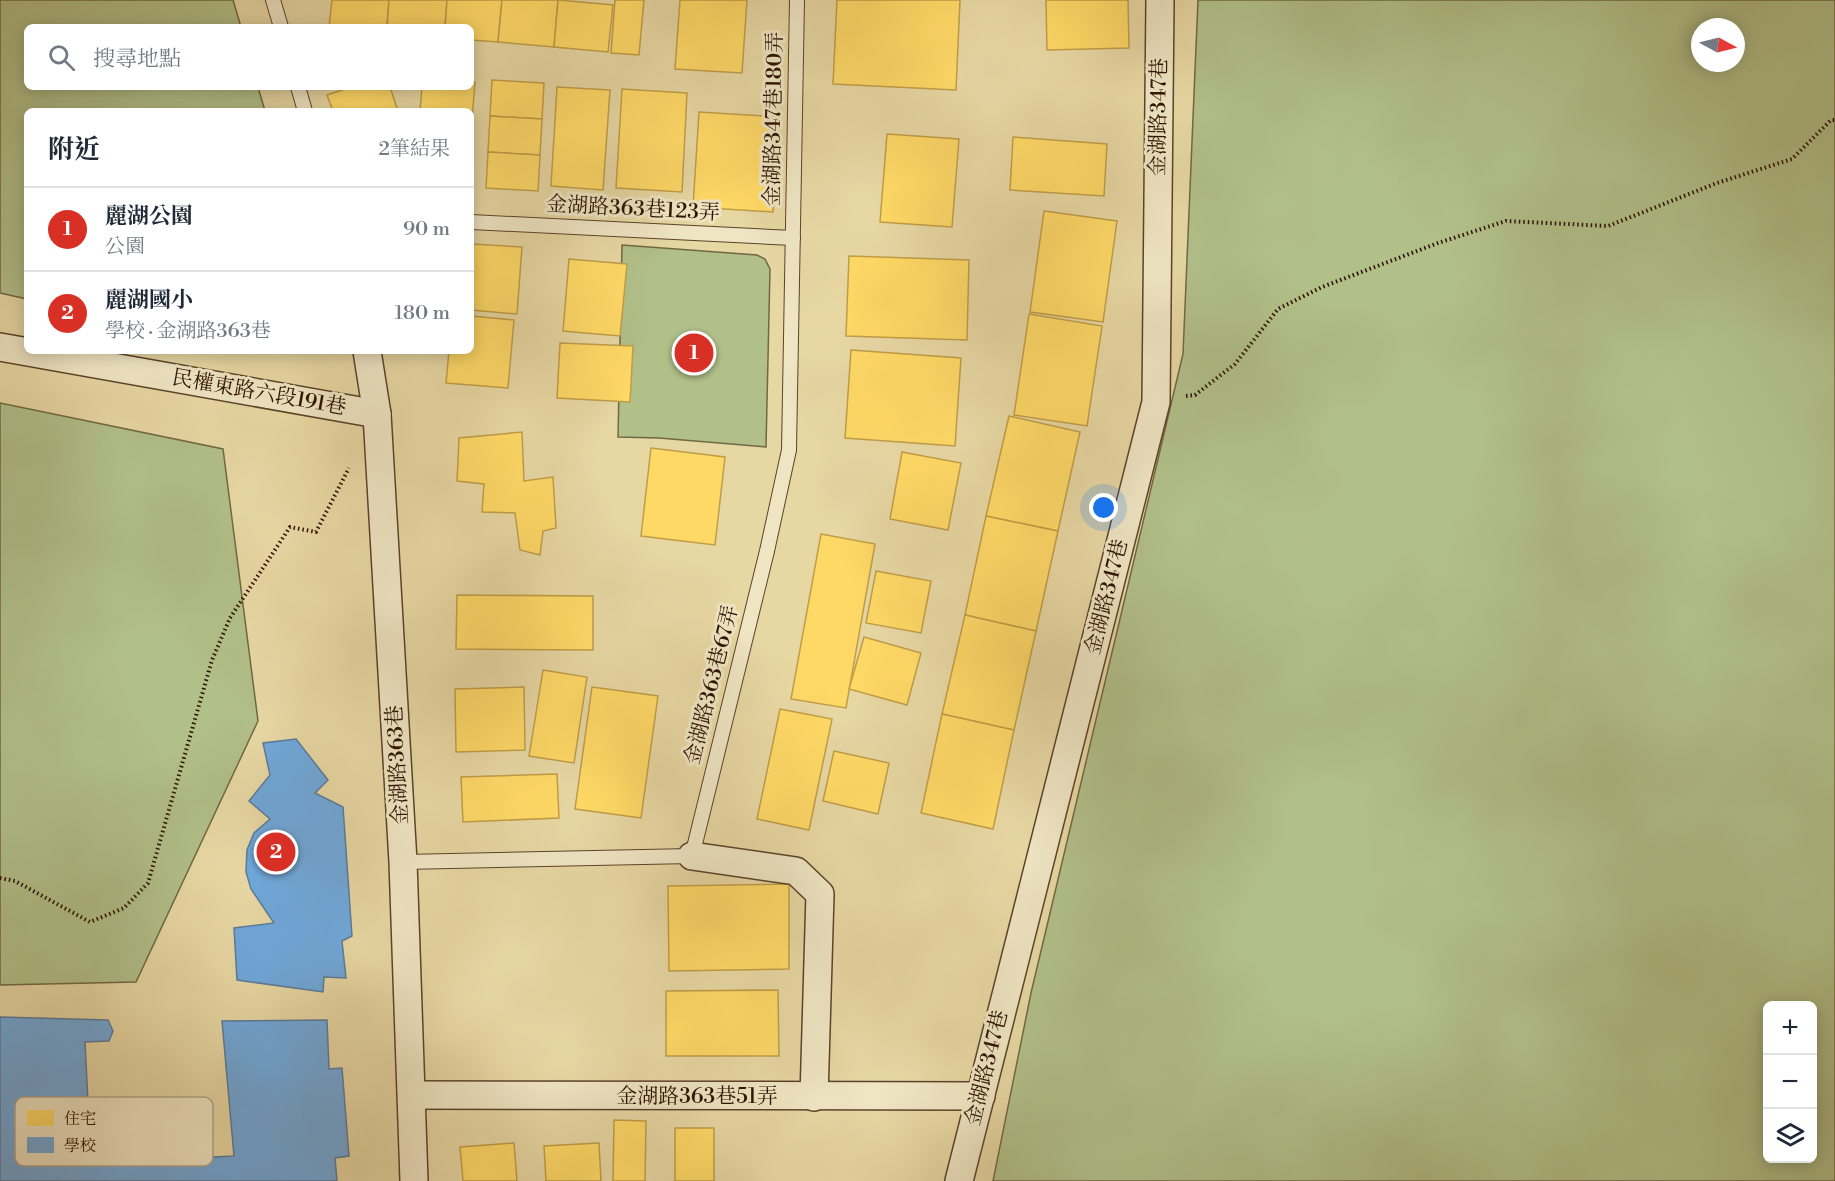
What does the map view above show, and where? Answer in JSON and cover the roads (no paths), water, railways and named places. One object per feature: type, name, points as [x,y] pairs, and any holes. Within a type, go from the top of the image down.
[{"type":"street","name":"金湖路347巷","points":[[959,1181],[1156,402],[1160,0]]},
{"type":"street","name":"民權東路六段191巷","points":[[0,347],[24,351]]},
{"type":"street","name":"民權東路六段191巷","points":[[39,354],[377,414]]},
{"type":"street","name":"金湖路363巷","points":[[367,354],[377,414],[403,862],[414,1181]]},
{"type":"street","points":[[692,856],[796,871],[820,894],[814,1097]]},
{"type":"street","name":"金湖路363巷51弄","points":[[412,1095],[981,1096]]},
{"type":"lane","points":[[273,0],[280,24]]},
{"type":"lane","name":"金湖路347巷180弄","points":[[793,238],[797,0]]},
{"type":"lane","points":[[299,90],[304,108]]},
{"type":"lane","name":"金湖路363巷123弄","points":[[474,222],[793,238]]},
{"type":"lane","name":"金湖路363巷67弄","points":[[692,856],[767,551],[789,450],[793,238]]},
{"type":"lane","points":[[403,862],[692,856]]},
{"type":"place","name":"麗湖公園","points":[[694,353]]},
{"type":"place","name":"麗湖國小","points":[[276,852]]}]
